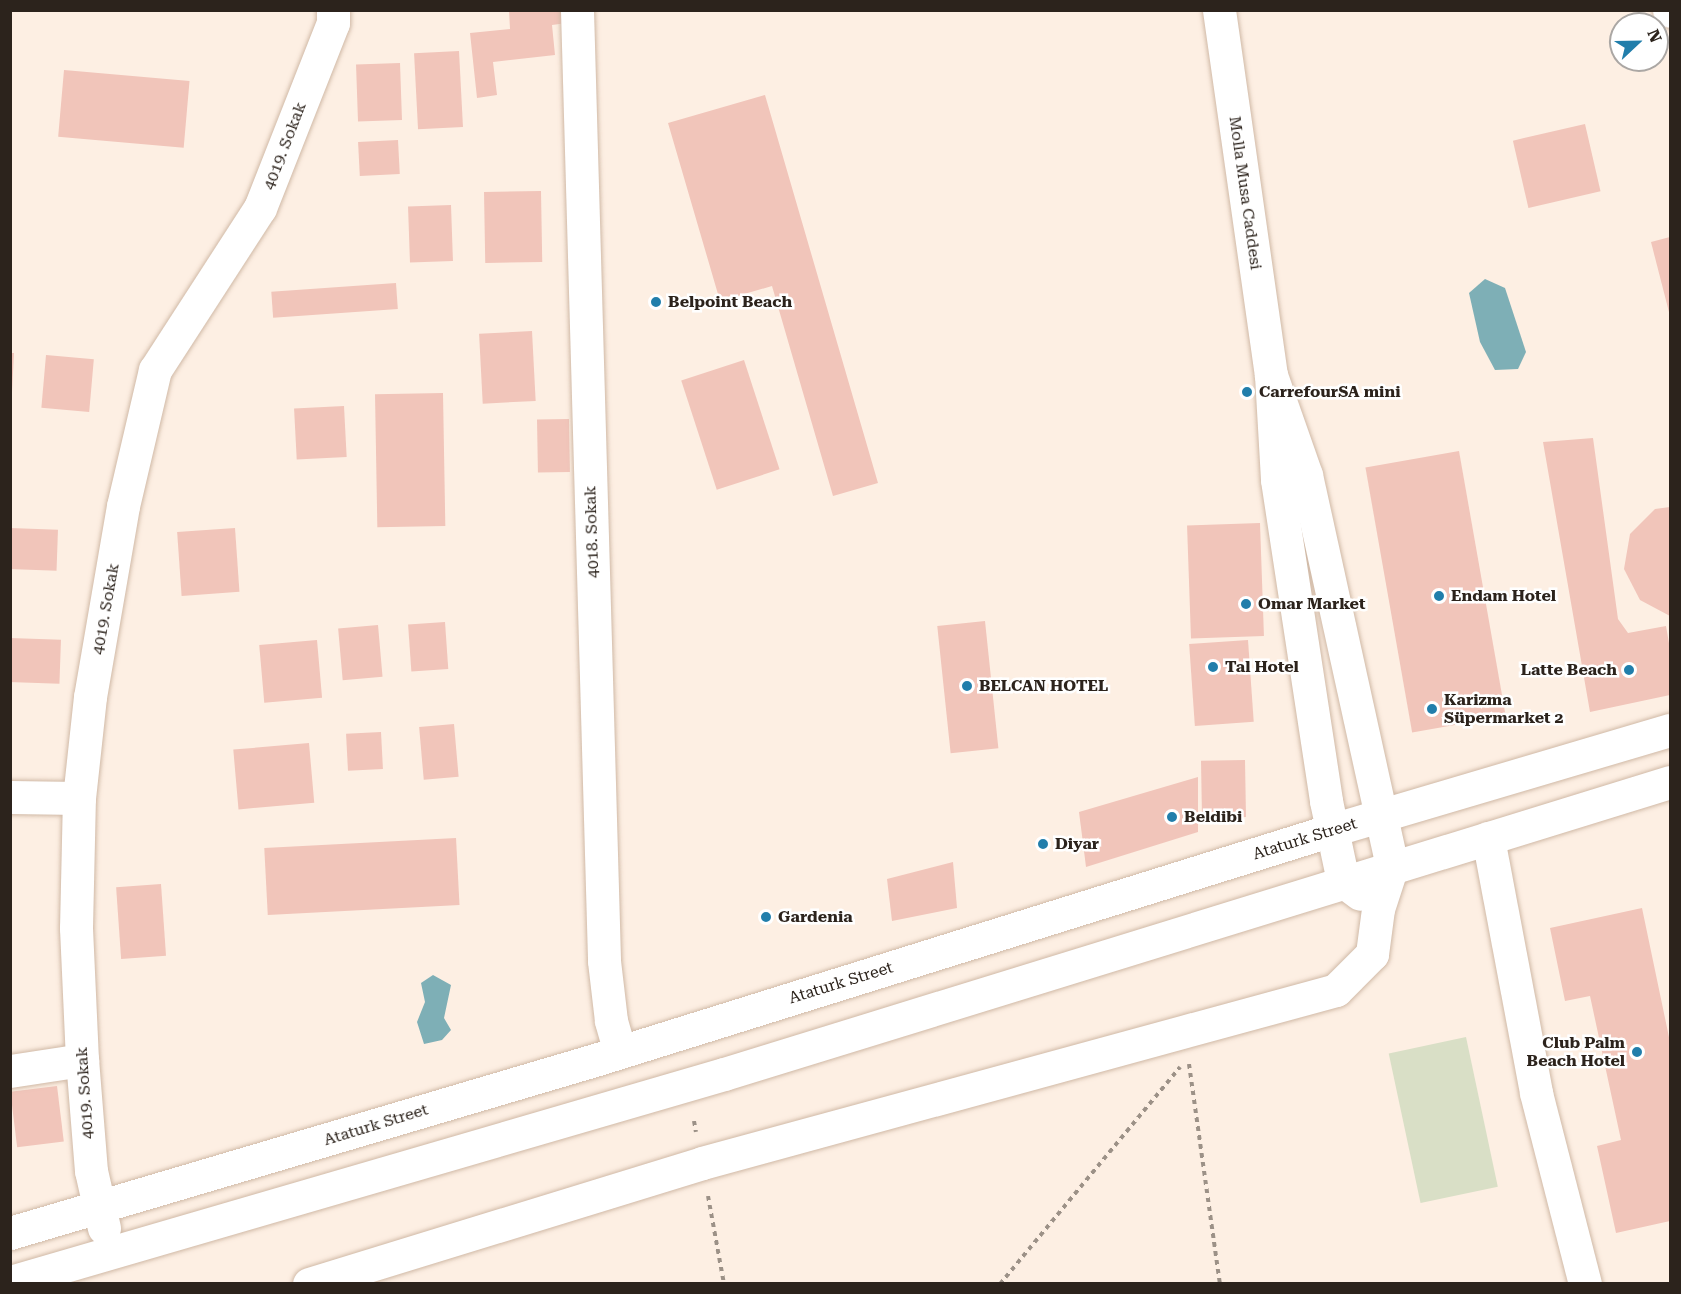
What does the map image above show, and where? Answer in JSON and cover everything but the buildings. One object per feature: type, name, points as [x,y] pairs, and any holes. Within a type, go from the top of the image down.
[{"type":"street","name":"4018. Sokak","points":[[577,10],[604,961],[611,1021],[620,1052]]},
{"type":"street","name":"Molla Musa Caddesi","points":[[1219,10],[1270,375]]},
{"type":"street","name":"4019. Sokak","points":[[111,1252],[98,1208],[82,1060],[76,928],[79,798],[90,697],[123,506],[155,370],[260,208],[341,15]]},
{"type":"street","points":[[309,1284],[702,1163],[1336,990],[1372,954],[1378,909],[1392,866],[1306,474],[1270,375]]},
{"type":"street","points":[[1270,375],[1277,480],[1332,830],[1343,881],[1378,909]]},
{"type":"street","name":"Ataturk Street","points":[[10,1233],[620,1052],[1332,830],[1380,818],[1671,730]]},
{"type":"street","points":[[10,1282],[724,1074],[1343,881],[1671,782]]},
{"type":"street","points":[[10,797],[79,798]]},
{"type":"street","points":[[1488,838],[1536,1093],[1586,1284]]},
{"type":"street","points":[[10,1071],[82,1060]]},
{"type":"path","points":[[1000,1284],[1188,1057],[1220,1284]]},
{"type":"path","points":[[694,1121],[724,1284]]},
{"type":"green space","points":[[1466,1037],[1498,1187],[1421,1203],[1389,1053]]},
{"type":"water","points":[[1485,279],[1505,288],[1526,352],[1518,369],[1495,370],[1480,342],[1469,293]]},
{"type":"water","points":[[433,975],[451,985],[444,1018],[451,1030],[442,1040],[424,1044],[417,1022],[425,1002],[421,983]]},
{"type":"place","name":"Belpoint Beach","points":[[656,302]]},
{"type":"place","name":"CarrefourSA mini","points":[[1247,392]]},
{"type":"place","name":"Endam Hotel","points":[[1439,596]]},
{"type":"place","name":"Omar Market","points":[[1246,604]]},
{"type":"place","name":"Tal Hotel","points":[[1213,667]]},
{"type":"place","name":"Latte Beach","points":[[1629,670]]},
{"type":"place","name":"BELCAN HOTEL","points":[[967,686]]},
{"type":"place","name":"Karizma Süpermarket 2","points":[[1432,709]]},
{"type":"place","name":"Beldibi","points":[[1172,817]]},
{"type":"place","name":"Diyar","points":[[1043,844]]},
{"type":"place","name":"Gardenia","points":[[766,917]]},
{"type":"place","name":"Club Palm Beach Hotel","points":[[1637,1052]]}]
